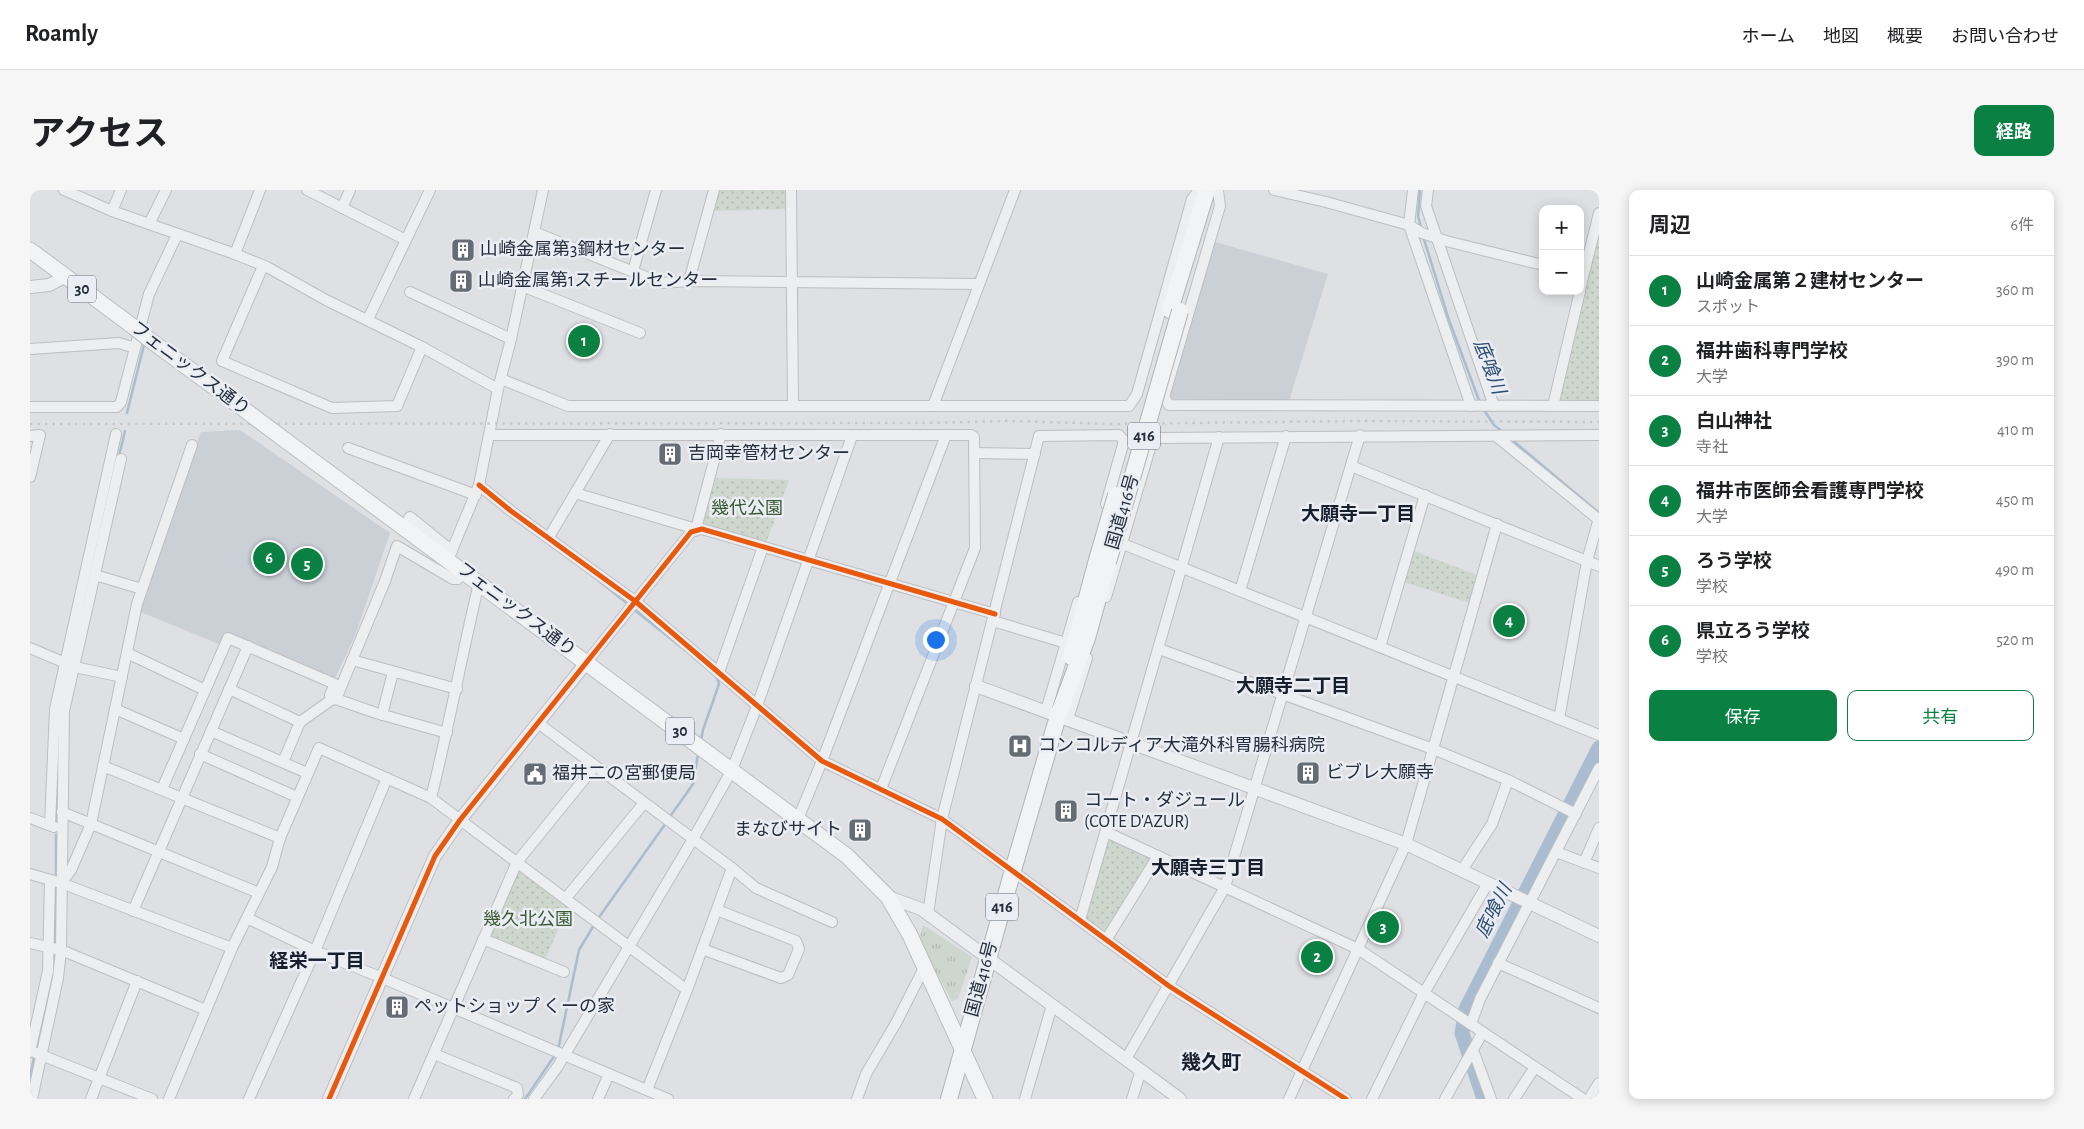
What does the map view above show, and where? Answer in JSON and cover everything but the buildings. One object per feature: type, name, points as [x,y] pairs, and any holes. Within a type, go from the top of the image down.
[{"type":"highway","name":"国道416号","points":[[949,1099],[1058,715],[1075,636],[1103,561],[1175,310],[1207,190]]},
{"type":"highway","name":"国道416号","points":[[1175,310],[1213,190]]},
{"type":"main road","name":"フェニックス通り","points":[[30,250],[285,440],[450,555],[464,571],[479,583],[847,856],[888,897],[924,966],[985,1099]]},
{"type":"street","points":[[64,190],[112,211],[235,254],[263,266],[326,300],[500,384],[568,406],[1129,406],[1137,394],[1192,199],[1200,190]]},
{"type":"street","points":[[112,211],[121,190]]},
{"type":"street","points":[[149,224],[166,190]]},
{"type":"street","points":[[235,254],[260,190]]},
{"type":"street","points":[[307,190],[406,240]]},
{"type":"street","points":[[342,208],[350,190]]},
{"type":"street","points":[[368,319],[430,190]]},
{"type":"street","points":[[408,520],[410,517],[450,555],[477,490],[543,190]]},
{"type":"street","points":[[634,271],[656,190]]},
{"type":"street","points":[[689,281],[714,190]]},
{"type":"street","points":[[791,190],[793,405]]},
{"type":"street","points":[[933,406],[1015,190]]},
{"type":"street","points":[[1164,397],[1220,206],[1218,190]]},
{"type":"street","points":[[1274,190],[1409,225],[1422,233],[1436,238],[1539,264]]},
{"type":"street","points":[[1413,190],[1409,225],[1471,406]]},
{"type":"street","points":[[1428,190],[1426,206],[1494,406]]},
{"type":"street","points":[[1584,268],[1599,213]]},
{"type":"street","points":[[534,232],[662,283],[689,281],[980,284]]},
{"type":"street","points":[[30,407],[117,407],[121,402],[149,294],[177,235]]},
{"type":"street","points":[[263,266],[222,361],[332,408],[397,406],[422,347]]},
{"type":"street","points":[[30,287],[49,285],[65,277]]},
{"type":"street","points":[[522,286],[640,333]]},
{"type":"street","points":[[410,292],[511,339]]},
{"type":"street","points":[[1553,406],[1579,295]]},
{"type":"street","points":[[30,349],[118,343],[135,348]]},
{"type":"street","points":[[1137,394],[1164,397],[1170,405],[1599,406]]},
{"type":"street","points":[[50,824],[55,708],[116,434]]},
{"type":"street","points":[[549,537],[610,434]]},
{"type":"street","points":[[329,1099],[380,977],[435,856],[460,820],[635,601],[691,532],[696,529],[721,434]]},
{"type":"street","points":[[1058,715],[1123,544],[1154,438],[1599,434]]},
{"type":"street","points":[[30,436],[40,435],[30,477]]},
{"type":"street","points":[[490,435],[971,435],[974,437],[975,548],[881,789]]},
{"type":"street","points":[[798,819],[822,761],[946,435]]},
{"type":"street","points":[[928,914],[942,819],[1039,436],[1119,435],[1124,441],[1152,442]]},
{"type":"street","points":[[1126,1059],[1225,887],[1360,435]]},
{"type":"street","points":[[534,1099],[564,1055],[732,770],[757,706],[852,436]]},
{"type":"street","points":[[1240,591],[1286,436]]},
{"type":"street","points":[[1496,436],[1598,518],[1587,561],[1559,719]]},
{"type":"street","points":[[1080,920],[1219,437]]},
{"type":"street","points":[[1058,715],[1066,643],[1124,441]]},
{"type":"street","points":[[61,883],[71,870],[90,824],[104,766],[136,604],[192,445]]},
{"type":"street","points":[[348,448],[477,490],[511,511],[635,601],[822,761],[942,819],[1169,986],[1346,1099]]},
{"type":"street","points":[[974,453],[1035,454]]},
{"type":"street","points":[[32,1099],[58,978],[61,950],[64,712],[121,459]]},
{"type":"street","points":[[1351,466],[1599,566]]},
{"type":"street","points":[[576,493],[955,602],[1066,643]]},
{"type":"street","points":[[1380,647],[1425,495]]},
{"type":"street","points":[[1288,1099],[1406,844],[1496,524]]},
{"type":"street","points":[[283,762],[300,722],[334,699],[385,581],[403,533]]},
{"type":"street","points":[[1123,544],[1599,735]]},
{"type":"street","points":[[397,546],[453,579],[458,579],[464,571]]},
{"type":"street","points":[[719,672],[763,546]]},
{"type":"street","points":[[95,575],[142,589]]},
{"type":"street","points":[[431,798],[457,689],[460,660],[479,583]]},
{"type":"street","points":[[162,789],[228,638],[335,684],[330,695],[334,699],[447,733]]},
{"type":"street","points":[[133,911],[157,851],[248,646]]},
{"type":"street","points":[[30,648],[75,667],[122,677]]},
{"type":"street","points":[[1158,649],[1433,749],[1508,780],[1576,814]]},
{"type":"street","points":[[127,653],[205,690]]},
{"type":"street","points":[[352,660],[457,689]]},
{"type":"street","points":[[382,715],[393,672]]},
{"type":"street","points":[[976,686],[1406,844],[1599,936]]},
{"type":"street","points":[[229,689],[300,722]]},
{"type":"street","points":[[115,709],[184,739]]},
{"type":"street","points":[[538,723],[756,888],[832,922]]},
{"type":"street","points":[[211,731],[308,773]]},
{"type":"street","points":[[169,1099],[232,948],[272,867],[280,838],[319,748],[431,798],[687,990]]},
{"type":"street","points":[[200,754],[297,797]]},
{"type":"street","points":[[104,766],[280,838]]},
{"type":"street","points":[[414,1099],[517,862],[594,766]]},
{"type":"street","points":[[1471,1024],[1480,999],[1498,963],[1576,814],[1594,787],[1599,768]]},
{"type":"street","points":[[249,1099],[315,951],[387,778]]},
{"type":"street","points":[[1462,870],[1492,824],[1508,780]]},
{"type":"street","points":[[566,898],[644,802]]},
{"type":"street","points":[[62,812],[260,893]]},
{"type":"street","points":[[30,818],[62,830]]},
{"type":"street","points":[[1584,863],[1599,829]]},
{"type":"street","points":[[1106,832],[1358,949],[1577,1097]]},
{"type":"street","points":[[1556,852],[1599,868]]},
{"type":"street","points":[[1106,940],[1158,856]]},
{"type":"street","points":[[647,1090],[687,990],[732,868]]},
{"type":"street","points":[[30,874],[61,883],[232,948]]},
{"type":"street","points":[[50,880],[48,971],[30,1051],[98,1076],[152,1099]]},
{"type":"street","points":[[1372,1099],[1424,993],[1488,883]]},
{"type":"street","points":[[888,897],[921,909],[1180,1099]]},
{"type":"street","points":[[702,949],[781,978],[788,975],[798,949],[796,941],[717,910]]},
{"type":"street","points":[[247,918],[315,951],[668,1099]]},
{"type":"street","points":[[483,939],[564,972]]},
{"type":"street","points":[[30,942],[61,950],[206,1010]]},
{"type":"street","points":[[1498,963],[1599,1008]]},
{"type":"street","points":[[857,1099],[866,1074],[896,1023],[924,966]]},
{"type":"street","points":[[91,1099],[98,1076],[137,981]]},
{"type":"street","points":[[1025,1099],[1052,1005]]},
{"type":"street","points":[[1445,1099],[1483,1032]]},
{"type":"street","points":[[1473,1050],[1491,1099]]},
{"type":"street","points":[[434,1054],[517,1088],[518,1095],[514,1099]]},
{"type":"street","points":[[1514,1099],[1535,1067]]},
{"type":"street","points":[[1132,1099],[1142,1070]]},
{"type":"street","points":[[598,1099],[609,1074]]},
{"type":"street","points":[[1589,1099],[1599,1083]]},
{"type":"shaded area","points":[[1215,242],[1328,274],[1289,401],[1172,399],[1169,396]]},
{"type":"shaded area","points":[[240,430],[390,533],[355,636],[334,680],[224,634],[219,644],[138,611],[201,432]]},
{"type":"green space","points":[[714,190],[791,190],[792,209],[709,211]]},
{"type":"green space","points":[[1599,230],[1599,406],[1557,406],[1584,295]]},
{"type":"green space","name":"幾代公園","points":[[711,478],[789,480],[765,546],[699,526]]},
{"type":"green space","points":[[1409,549],[1479,576],[1470,603],[1400,581]]},
{"type":"green space","points":[[1111,836],[1155,857],[1106,937],[1082,919],[1106,839]]},
{"type":"green space","name":"幾久北公園","points":[[518,863],[570,902],[544,962],[485,938]]},
{"type":"green space","points":[[923,925],[972,957],[958,999],[952,1001],[919,942]]},
{"type":"waterway","name":"底喰川","points":[[1420,190],[1418,216],[1421,228]]},
{"type":"waterway","name":"底喰川","points":[[1423,236],[1449,320],[1480,403]]},
{"type":"waterway","points":[[127,413],[144,345]]},
{"type":"waterway","name":"底喰川","points":[[1484,410],[1494,425],[1503,432]]},
{"type":"waterway","points":[[119,456],[125,431]]},
{"type":"waterway","name":"底喰川","points":[[1511,439],[1599,513]]},
{"type":"waterway","points":[[599,581],[628,604]]},
{"type":"waterway","points":[[632,608],[685,650]]},
{"type":"waterway","points":[[701,741],[719,684],[716,675]]},
{"type":"waterway","name":"底喰川","points":[[1484,1099],[1462,1033],[1466,1009],[1599,748]]},
{"type":"waterway","points":[[669,818],[693,784],[698,754]]},
{"type":"waterway","points":[[57,821],[58,771]]},
{"type":"waterway","points":[[597,920],[666,823]]},
{"type":"waterway","points":[[56,835],[56,874]]},
{"type":"waterway","points":[[55,886],[55,943]]},
{"type":"waterway","points":[[558,1050],[579,950],[594,925]]},
{"type":"waterway","points":[[53,969],[54,953]]},
{"type":"waterway","points":[[37,1048],[47,998]]},
{"type":"waterway","points":[[525,1099],[555,1055]]},
{"type":"waterway","points":[[30,1077],[34,1057]]},
{"type":"railway","points":[[30,424],[924,423],[1008,421],[1114,424],[1355,421],[1599,422]]},
{"type":"cycle path","points":[[479,485],[511,511],[635,601],[822,761],[942,819],[1169,986],[1346,1099]]},
{"type":"cycle path","points":[[329,1099],[435,856],[460,820],[691,532],[702,529],[995,614]]},
{"type":"place","name":"山崎金属第3鋼材センター","points":[[463,250]]},
{"type":"place","name":"山崎金属第1スチールセンター","points":[[461,281]]},
{"type":"place","name":"山崎金属第２建材センター","points":[[584,341]]},
{"type":"place","name":"吉岡幸管材センター","points":[[670,454]]},
{"type":"place","name":"県立ろう学校","points":[[269,558]]},
{"type":"place","name":"ろう学校","points":[[307,564]]},
{"type":"place","name":"福井市医師会看護専門学校","points":[[1509,621]]},
{"type":"place","name":"コンコルディア大滝外科胃腸科病院","points":[[1020,746]]},
{"type":"place","name":"ビブレ大願寺","points":[[1308,773]]},
{"type":"place","name":"福井二の宮郵便局","points":[[535,774]]},
{"type":"place","name":"コート・ダジュール (COTE D'AZUR)","points":[[1066,811]]},
{"type":"place","name":"まなびサイト","points":[[860,830]]},
{"type":"place","name":"白山神社","points":[[1383,927]]},
{"type":"place","name":"福井歯科専門学校","points":[[1317,957]]},
{"type":"place","name":"ペットショップ くーの家","points":[[397,1007]]},
{"type":"district","name":"大願寺一丁目","points":[[1358,514]]},
{"type":"district","name":"大願寺二丁目","points":[[1293,686]]},
{"type":"district","name":"大願寺三丁目","points":[[1208,868]]},
{"type":"district","name":"経栄一丁目","points":[[317,961]]},
{"type":"district","name":"幾久町","points":[[1211,1063]]}]
